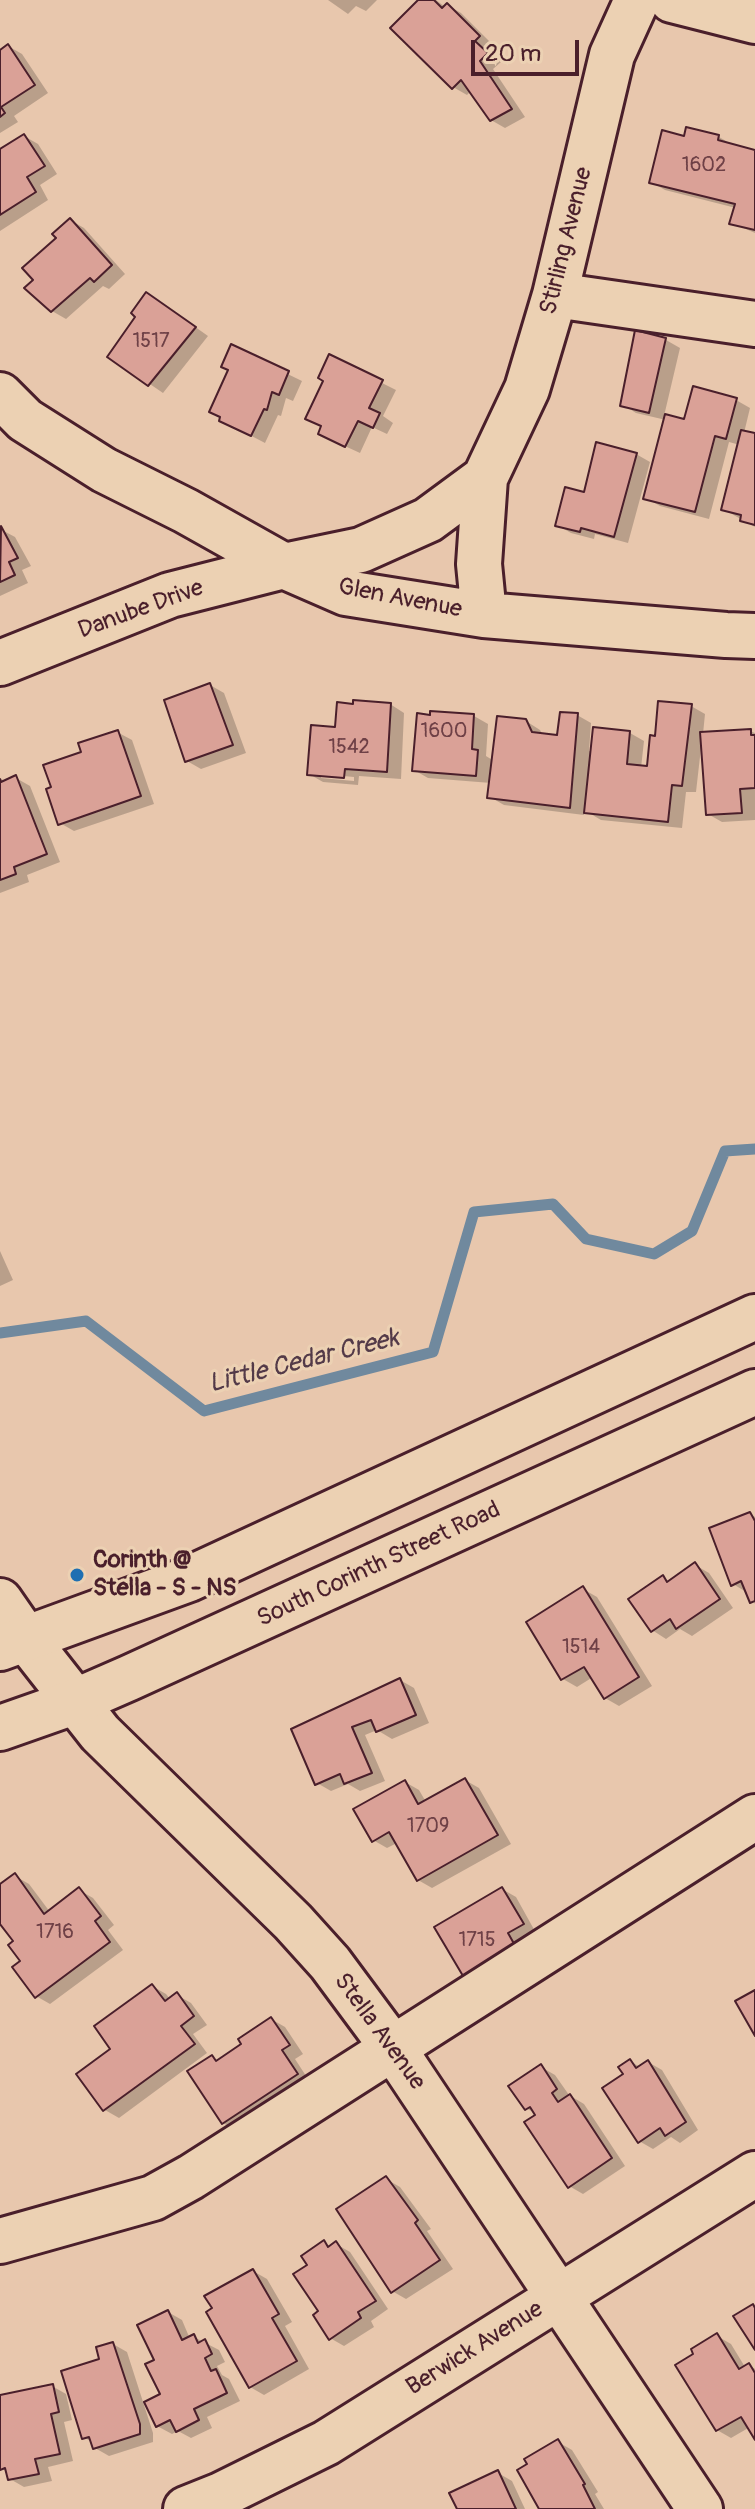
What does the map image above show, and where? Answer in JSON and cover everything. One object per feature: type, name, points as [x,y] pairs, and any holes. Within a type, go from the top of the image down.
[{"type":"street","name":"Stirling Avenue","points":[[484,615],[479,564],[485,478],[527,389],[555,295],[612,55],[637,0]]},
{"type":"street","points":[[672,0],[755,21]]},
{"type":"street","points":[[555,295],[755,324]]},
{"type":"street","name":"Glen Avenue","points":[[0,395],[25,420],[104,470],[186,511],[284,566],[346,593],[484,615],[755,636]]},
{"type":"street","name":"Stirling Avenue","points":[[284,566],[361,550],[428,520],[485,478]]},
{"type":"street","name":"Danube Drive","points":[[0,663],[170,595],[284,566]]},
{"type":"street","points":[[13,1644],[189,1579],[755,1317]]},
{"type":"street","name":"South Corinth Street Road","points":[[0,1728],[74,1702],[755,1392]]},
{"type":"street","name":"Stella Avenue","points":[[0,1601],[13,1644],[293,1922],[330,1963],[393,2048],[700,2509]]},
{"type":"street","points":[[0,2241],[153,2198],[191,2177],[755,1817]]},
{"type":"street","name":"Berwick Avenue","points":[[186,2509],[326,2443],[755,2174]]},
{"type":"building","points":[[418,0],[434,0],[442,8],[447,3],[480,36],[475,41],[488,53],[480,61],[512,109],[490,121],[461,80],[452,89],[390,28]]},
{"type":"building","points":[[8,44],[35,85],[1,107],[5,113],[0,117],[0,50]]},
{"type":"building","points":[[686,127],[719,135],[718,140],[755,150],[755,230],[729,224],[735,204],[649,183],[662,130],[684,136]]},
{"type":"building","points":[[24,134],[45,166],[27,177],[36,192],[0,215],[0,149]]},
{"type":"building","points":[[70,218],[112,265],[94,282],[90,278],[51,312],[24,288],[33,280],[22,268],[56,238],[52,234]]},
{"type":"building","points":[[146,292],[196,327],[148,386],[107,357],[135,317],[131,313]]},
{"type":"building","points":[[635,330],[666,338],[649,413],[620,406]]},
{"type":"building","points":[[231,344],[289,371],[279,395],[272,392],[267,410],[264,409],[251,436],[219,421],[220,417],[209,412],[228,370],[221,367]]},
{"type":"building","points":[[329,354],[383,380],[369,408],[380,413],[373,428],[358,421],[345,447],[318,434],[321,426],[305,419],[323,381],[318,378]]},
{"type":"building","points":[[693,386],[737,398],[726,439],[715,436],[695,512],[643,499],[665,414],[684,419]]},
{"type":"building","points":[[741,430],[755,433],[755,525],[740,521],[741,515],[721,510]]},
{"type":"building","points":[[596,442],[637,453],[614,537],[581,528],[580,532],[555,526],[565,487],[584,492]]},
{"type":"building","points":[[1,526],[18,558],[9,562],[15,575],[0,582]]},
{"type":"building","points":[[210,683],[233,745],[185,762],[164,700]]},
{"type":"building","points":[[353,700],[391,703],[387,772],[345,769],[344,778],[307,775],[311,725],[335,727],[337,702],[353,704]]},
{"type":"building","points":[[658,701],[692,704],[682,786],[672,785],[668,822],[584,813],[593,727],[630,731],[627,764],[647,766],[650,735],[655,736]]},
{"type":"building","points":[[430,711],[474,714],[472,749],[478,750],[476,776],[412,771],[417,713],[430,715]]},
{"type":"building","points":[[560,712],[578,713],[570,808],[487,798],[497,716],[526,719],[532,732],[557,735]]},
{"type":"building","points":[[751,729],[751,735],[755,735],[755,788],[740,789],[742,813],[706,815],[700,732]]},
{"type":"building","points":[[118,730],[141,796],[58,825],[46,789],[51,787],[43,765],[81,752],[78,743]]},
{"type":"building","points":[[16,775],[47,854],[14,867],[16,874],[0,880],[0,779],[1,782]]},
{"type":"building","points":[[750,1512],[755,1521],[755,1601],[750,1603],[741,1581],[731,1586],[709,1528]]},
{"type":"building","points":[[695,1562],[720,1599],[676,1629],[670,1619],[651,1632],[628,1599],[663,1575],[667,1582]]},
{"type":"building","points":[[583,1586],[639,1677],[604,1699],[584,1667],[561,1680],[526,1622]]},
{"type":"building","points":[[400,1678],[416,1715],[376,1732],[371,1720],[352,1727],[372,1773],[344,1784],[340,1774],[315,1785],[291,1729]]},
{"type":"building","points":[[465,1778],[498,1835],[417,1881],[389,1832],[372,1842],[353,1809],[405,1780],[418,1804]]},
{"type":"building","points":[[15,1873],[44,1914],[79,1887],[101,1916],[95,1921],[110,1942],[35,1998],[12,1967],[20,1961],[8,1945],[13,1941],[0,1924],[0,1884]]},
{"type":"building","points":[[502,1887],[524,1924],[508,1933],[517,1949],[466,1981],[434,1927]]},
{"type":"building","points":[[152,1984],[165,2001],[177,1992],[194,2016],[181,2026],[195,2044],[103,2111],[76,2074],[110,2049],[94,2026]]},
{"type":"building","points":[[755,1990],[755,2036],[735,2001]]},
{"type":"building","points":[[271,2017],[290,2045],[282,2050],[298,2074],[222,2124],[187,2071],[212,2055],[216,2061],[241,2044],[238,2039]]},
{"type":"building","points":[[630,2059],[636,2068],[648,2060],[686,2122],[665,2136],[660,2128],[638,2143],[602,2088],[623,2074],[618,2067]]},
{"type":"building","points":[[541,2064],[557,2089],[552,2093],[558,2102],[570,2094],[612,2158],[568,2188],[524,2122],[535,2115],[530,2107],[525,2110],[508,2086]]},
{"type":"building","points":[[386,2176],[418,2220],[415,2223],[440,2260],[391,2293],[336,2209]]},
{"type":"building","points":[[324,2240],[328,2247],[336,2241],[376,2301],[358,2312],[361,2318],[329,2340],[313,2315],[318,2311],[293,2274],[307,2265],[301,2256]]},
{"type":"building","points":[[253,2269],[279,2314],[272,2318],[297,2361],[249,2388],[206,2312],[212,2308],[204,2296]]},
{"type":"building","points":[[753,2304],[755,2308],[755,2350],[733,2316]]},
{"type":"building","points":[[168,2310],[182,2340],[194,2334],[198,2343],[205,2339],[212,2354],[205,2358],[211,2371],[216,2369],[227,2393],[194,2409],[199,2420],[176,2432],[170,2420],[156,2427],[144,2402],[160,2394],[145,2364],[154,2360],[137,2325]]},
{"type":"building","points":[[717,2333],[739,2369],[749,2363],[755,2373],[755,2440],[741,2417],[716,2431],[675,2365],[693,2354],[691,2349]]},
{"type":"building","points":[[113,2342],[140,2424],[140,2434],[93,2449],[89,2437],[82,2439],[61,2371],[99,2359],[96,2347]]},
{"type":"building","points":[[53,2384],[59,2412],[51,2414],[60,2454],[35,2459],[39,2474],[8,2480],[5,2468],[0,2470],[0,2395]]},
{"type":"building","points":[[558,2439],[585,2484],[595,2509],[539,2509],[517,2470],[527,2464],[524,2459]]},
{"type":"building","points":[[498,2470],[516,2509],[457,2509],[449,2493]]},
{"type":"waterway","name":"Little Cedar Creek","points":[[0,1333],[86,1321],[204,1411],[433,1352],[474,1212],[553,1204],[586,1239],[654,1254],[692,1231],[725,1151],[755,1149]]},
{"type":"place","name":"Corinth @ Stella - S - NS","points":[[77,1575]]}]
